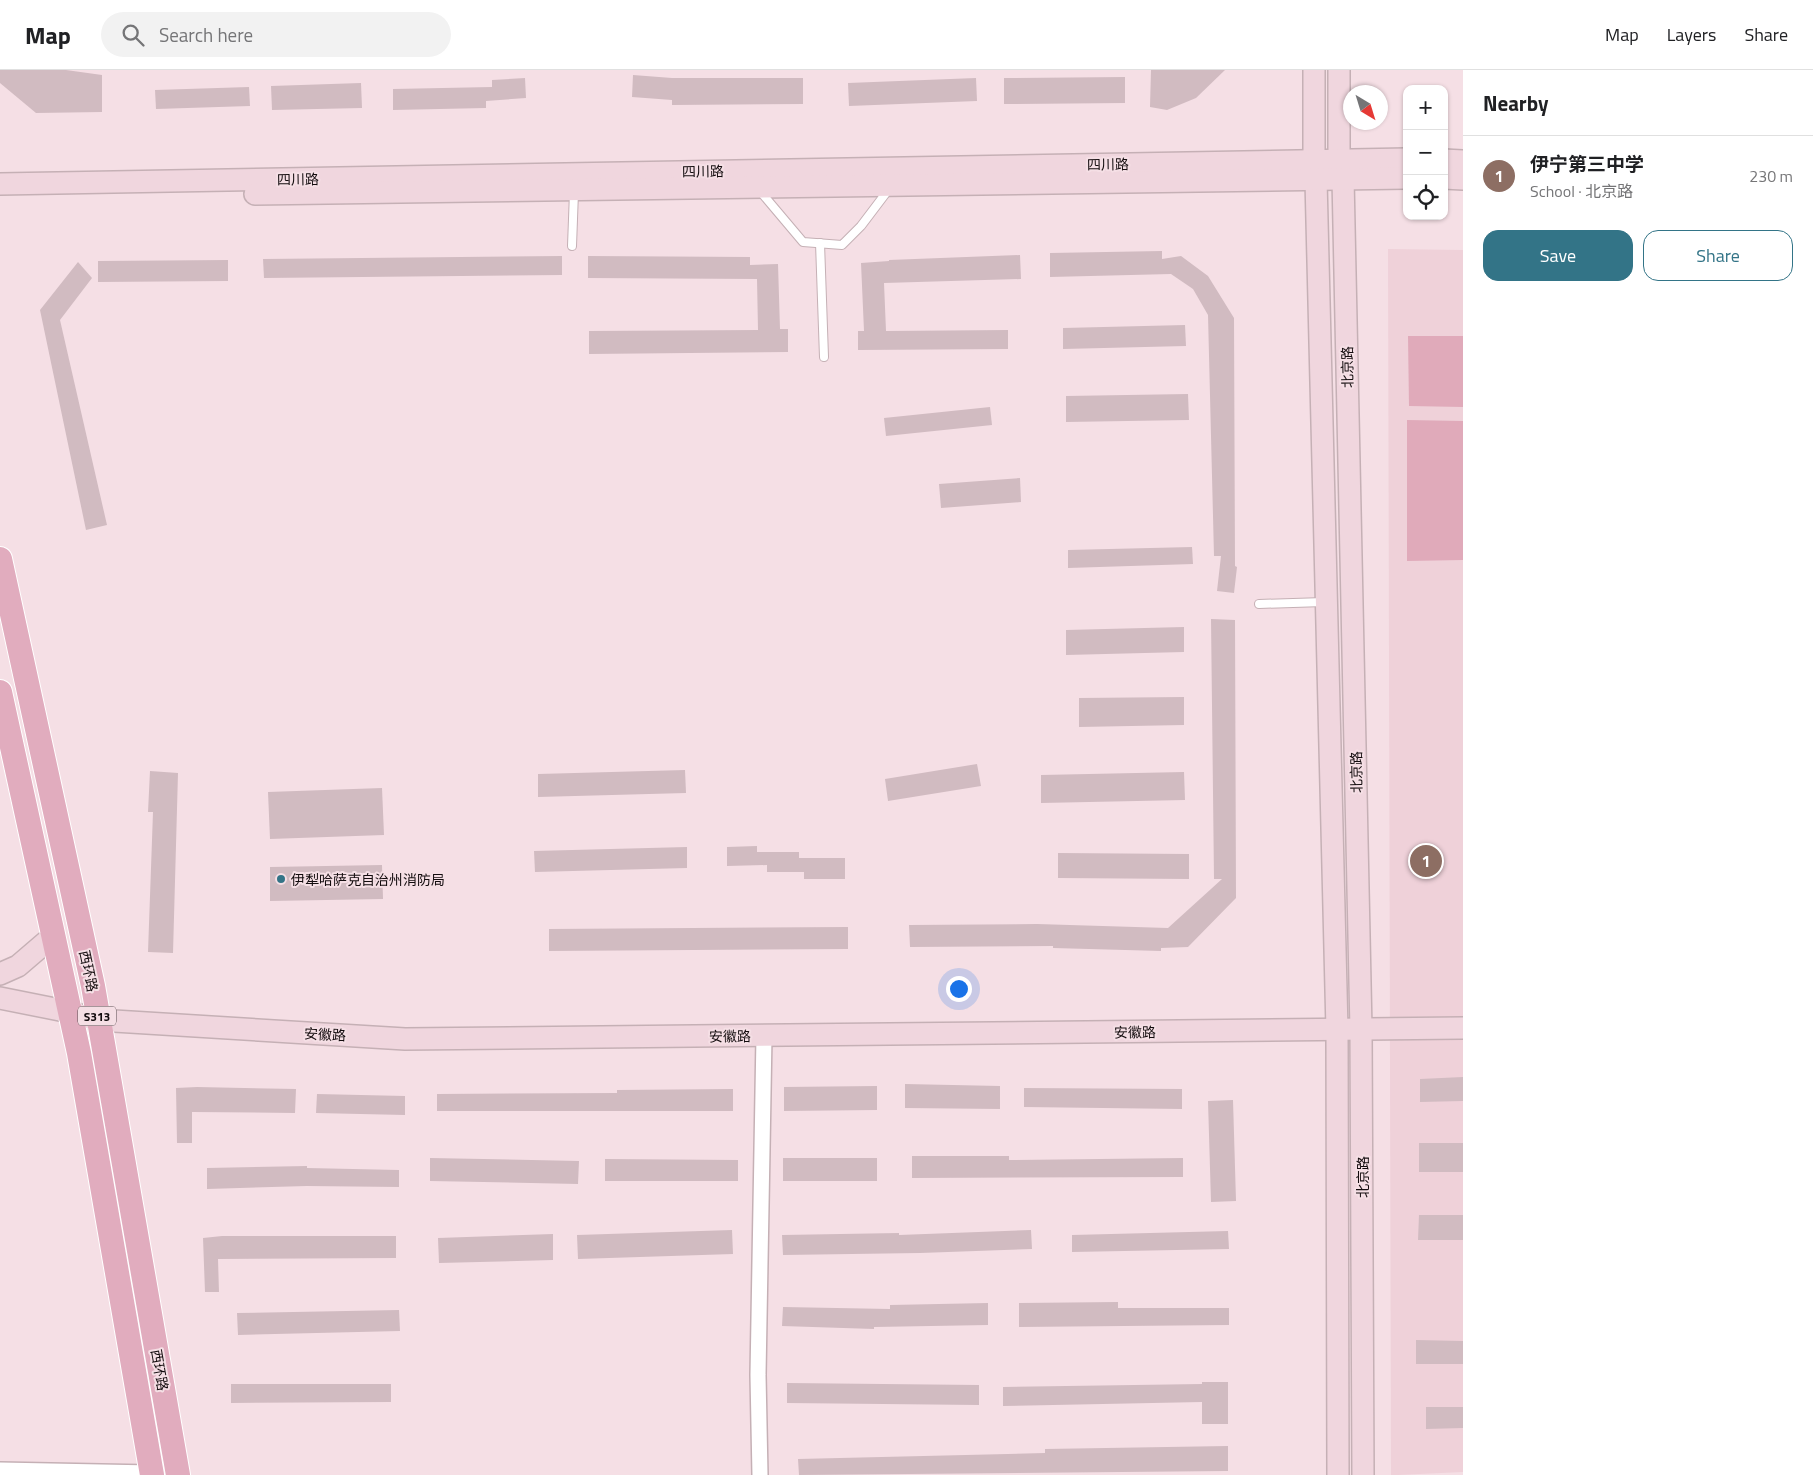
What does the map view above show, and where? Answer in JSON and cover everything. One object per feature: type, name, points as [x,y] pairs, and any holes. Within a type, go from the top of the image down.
[{"type":"main road","name":"西环路","points":[[0,560],[90,977],[178,1475]]},
{"type":"main road","name":"西环路","points":[[0,692],[81,1063],[152,1474]]},
{"type":"street","name":"北京路","points":[[1314,70],[1336,1030],[1338,1475]]},
{"type":"street","name":"北京路","points":[[1339,70],[1361,1030],[1363,1475]]},
{"type":"street","name":"四川路","points":[[0,198],[891,185],[1341,169],[1403,160]]},
{"type":"street","points":[[1448,160],[1463,161]]},
{"type":"street","name":"四川路","points":[[1341,169],[1403,177]]},
{"type":"street","name":"四川路","points":[[0,184],[1315,170]]},
{"type":"street","points":[[1448,178],[1463,179]]},
{"type":"street","points":[[0,974],[18,966],[53,936]]},
{"type":"street","name":"安徽路","points":[[0,998],[70,1012],[98,1020],[405,1039],[1463,1028]]},
{"type":"street","points":[[760,1475],[758,1375],[764,1036]]},
{"type":"street","points":[[0,1470],[152,1474]]},
{"type":"lane","points":[[758,187],[803,242],[842,245],[861,226],[891,185]]},
{"type":"lane","points":[[572,246],[574,190]]},
{"type":"lane","points":[[820,243],[824,357]]},
{"type":"lane","points":[[1260,604],[1326,602]]},
{"type":"shaded area","points":[[1388,249],[1463,250],[1463,1472],[1398,1475],[1391,1475]]},
{"type":"shaded area","points":[[1408,336],[1463,336],[1463,407],[1409,406]]},
{"type":"shaded area","points":[[1407,420],[1463,421],[1463,560],[1407,561]]},
{"type":"building","points":[[0,70],[66,70],[102,75],[102,112],[36,113],[0,83]]},
{"type":"building","points":[[1151,70],[1225,70],[1196,98],[1167,110],[1150,107]]},
{"type":"building","points":[[633,75],[672,78],[803,78],[803,104],[672,105],[672,100],[632,97]]},
{"type":"building","points":[[1125,77],[1125,103],[1004,104],[1004,78]]},
{"type":"building","points":[[525,78],[526,98],[486,101],[486,108],[393,110],[393,89],[492,87],[492,80]]},
{"type":"building","points":[[976,78],[977,101],[849,106],[848,83]]},
{"type":"building","points":[[361,83],[362,108],[272,110],[271,86]]},
{"type":"building","points":[[249,87],[250,106],[156,109],[155,90]]},
{"type":"building","points":[[1162,251],[1162,259],[1181,256],[1208,276],[1234,318],[1235,566],[1237,567],[1234,593],[1217,591],[1221,556],[1214,556],[1208,315],[1193,289],[1171,274],[1050,277],[1050,253]]},
{"type":"building","points":[[1020,255],[1021,279],[884,283],[886,331],[1008,330],[1008,349],[858,350],[858,331],[864,331],[861,263],[889,260]]},
{"type":"building","points":[[562,256],[562,275],[264,278],[263,259]]},
{"type":"building","points":[[588,256],[750,257],[750,265],[778,264],[780,329],[788,329],[788,352],[589,354],[589,331],[758,330],[757,279],[588,278]]},
{"type":"building","points":[[228,260],[228,281],[98,282],[98,261]]},
{"type":"building","points":[[78,262],[92,278],[60,320],[107,525],[86,530],[40,310]]},
{"type":"building","points":[[1185,325],[1186,346],[1063,349],[1063,328]]},
{"type":"building","points":[[1188,394],[1189,420],[1066,422],[1066,396]]},
{"type":"building","points":[[990,407],[992,425],[886,436],[884,418]]},
{"type":"building","points":[[1020,478],[1021,502],[941,508],[939,484]]},
{"type":"building","points":[[1192,547],[1193,564],[1068,568],[1068,550]]},
{"type":"building","points":[[1211,619],[1235,620],[1236,898],[1188,947],[1161,948],[1161,951],[1053,948],[1053,946],[910,947],[909,925],[1037,924],[1168,928],[1222,879],[1214,879]]},
{"type":"building","points":[[1184,627],[1184,652],[1066,655],[1066,630]]},
{"type":"building","points":[[1184,697],[1184,725],[1079,727],[1079,698]]},
{"type":"building","points":[[977,764],[981,786],[888,801],[885,779]]},
{"type":"building","points":[[685,770],[686,793],[538,797],[538,774]]},
{"type":"building","points":[[150,771],[178,773],[173,953],[148,952],[153,812],[148,812]]},
{"type":"building","points":[[1184,772],[1185,800],[1041,803],[1041,775]]},
{"type":"building","points":[[382,788],[384,835],[270,839],[268,792]]},
{"type":"building","points":[[757,846],[757,852],[799,852],[799,858],[845,858],[845,879],[804,879],[804,872],[767,872],[767,865],[727,866],[727,847]]},
{"type":"building","points":[[687,847],[687,868],[535,872],[534,851]]},
{"type":"building","points":[[1058,853],[1189,854],[1189,879],[1058,878]]},
{"type":"building","points":[[382,865],[383,899],[270,901],[270,867]]},
{"type":"building","points":[[848,927],[848,949],[549,951],[549,929]]},
{"type":"building","points":[[1463,1077],[1463,1101],[1420,1102],[1420,1079]]},
{"type":"building","points":[[905,1084],[1000,1086],[1000,1109],[905,1108]]},
{"type":"building","points":[[877,1086],[877,1110],[784,1111],[784,1087]]},
{"type":"building","points":[[176,1088],[296,1089],[295,1113],[192,1112],[192,1143],[177,1143]]},
{"type":"building","points":[[1024,1088],[1182,1089],[1182,1109],[1024,1107]]},
{"type":"building","points":[[733,1089],[733,1111],[437,1111],[437,1094],[617,1093],[617,1090]]},
{"type":"building","points":[[317,1094],[405,1096],[405,1115],[316,1113]]},
{"type":"building","points":[[1233,1100],[1236,1201],[1211,1202],[1208,1101]]},
{"type":"building","points":[[1419,1143],[1463,1143],[1463,1172],[1419,1172]]},
{"type":"building","points":[[912,1156],[1009,1156],[1009,1160],[1183,1158],[1183,1177],[912,1178]]},
{"type":"building","points":[[430,1158],[579,1161],[578,1184],[430,1181]]},
{"type":"building","points":[[783,1158],[877,1158],[877,1181],[783,1181]]},
{"type":"building","points":[[605,1159],[738,1160],[738,1181],[605,1181]]},
{"type":"building","points":[[307,1166],[307,1168],[399,1170],[399,1187],[307,1186],[207,1189],[207,1168]]},
{"type":"building","points":[[1419,1215],[1463,1215],[1463,1240],[1418,1240]]},
{"type":"building","points":[[732,1230],[733,1254],[578,1259],[577,1235]]},
{"type":"building","points":[[1031,1230],[1032,1249],[783,1255],[782,1235],[899,1233],[899,1235]]},
{"type":"building","points":[[1228,1231],[1229,1249],[1072,1252],[1072,1235]]},
{"type":"building","points":[[553,1234],[553,1260],[439,1263],[438,1238]]},
{"type":"building","points":[[222,1236],[396,1236],[396,1258],[218,1259],[219,1292],[205,1292],[203,1238]]},
{"type":"building","points":[[1118,1302],[1118,1308],[1229,1308],[1229,1325],[1019,1327],[1019,1303]]},
{"type":"building","points":[[988,1303],[988,1325],[874,1327],[874,1329],[782,1326],[783,1307],[890,1309],[890,1305]]},
{"type":"building","points":[[399,1310],[400,1331],[238,1335],[237,1313]]},
{"type":"building","points":[[1416,1340],[1463,1341],[1463,1364],[1416,1364]]},
{"type":"building","points":[[1202,1382],[1228,1382],[1228,1424],[1202,1424],[1202,1402],[1003,1406],[1003,1387],[1202,1384]]},
{"type":"building","points":[[787,1383],[979,1385],[979,1405],[787,1403]]},
{"type":"building","points":[[231,1384],[391,1384],[391,1402],[231,1403]]},
{"type":"building","points":[[1426,1407],[1463,1407],[1463,1428],[1426,1429]]},
{"type":"building","points":[[1228,1446],[1228,1471],[799,1475],[798,1459],[1045,1453],[1045,1449]]},
{"type":"place","name":"伊宁第三中学","points":[[1426,861]]},
{"type":"place","name":"伊犁哈萨克自治州消防局","points":[[281,879]]}]
